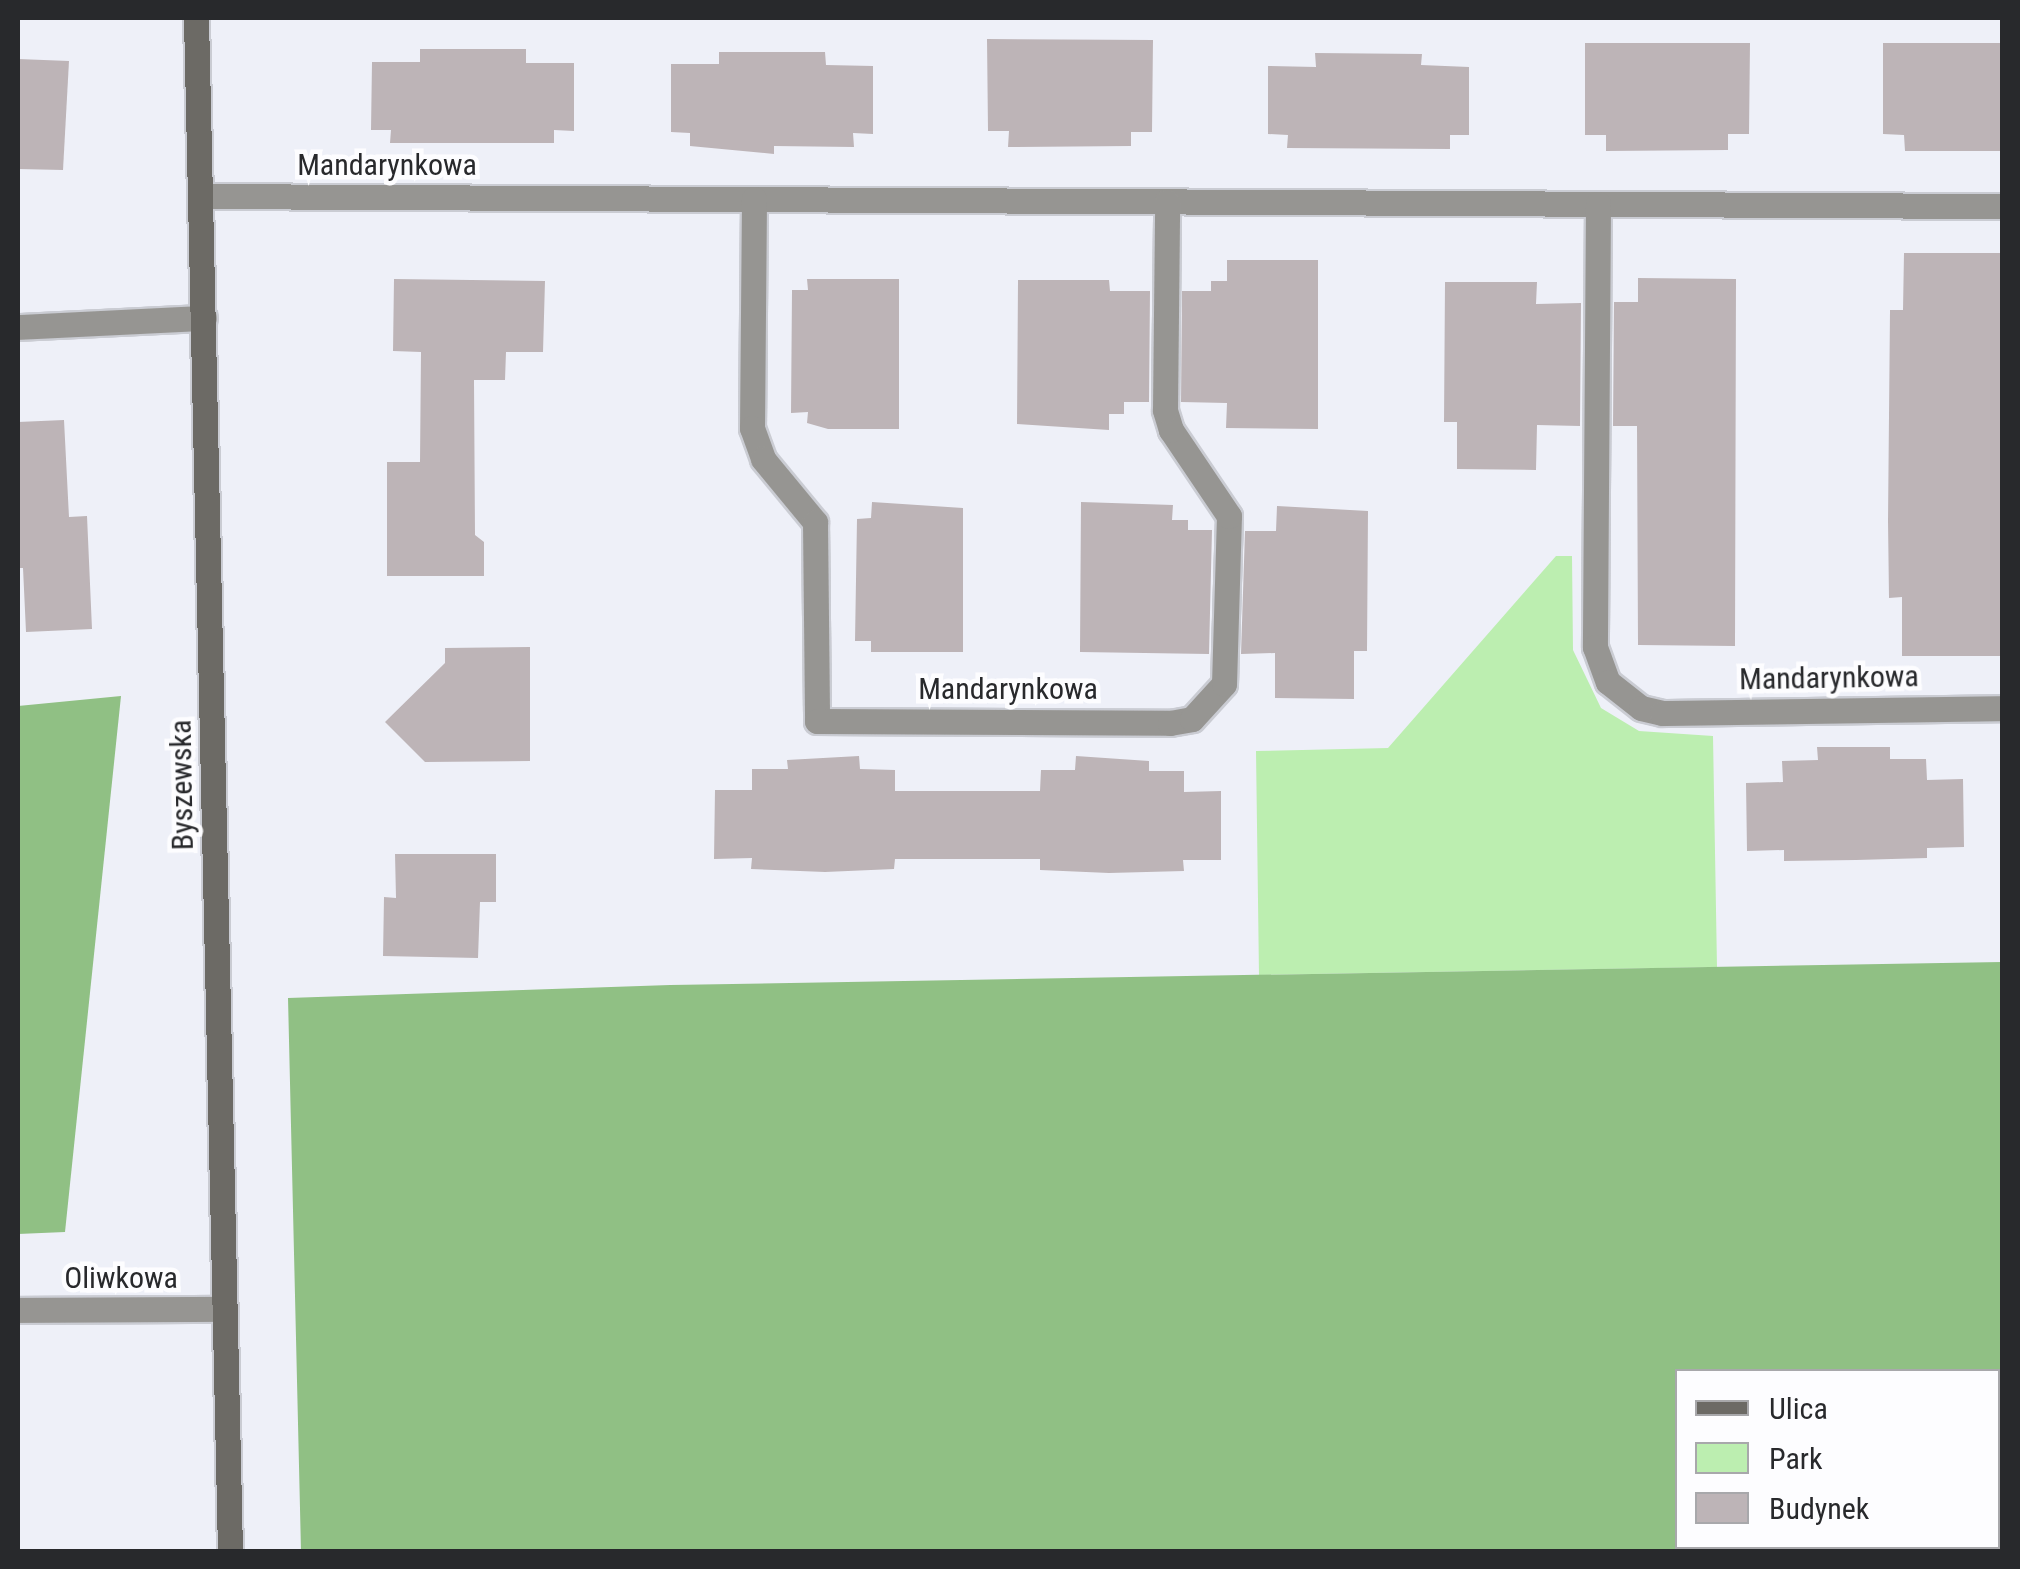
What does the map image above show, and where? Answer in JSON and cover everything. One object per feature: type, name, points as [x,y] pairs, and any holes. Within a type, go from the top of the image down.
[{"type":"street","name":"Byszewska","points":[[196,18],[230,1552]]},
{"type":"street","name":"Mandarynkowa","points":[[200,196],[2002,206]]},
{"type":"street","name":"Mandarynkowa","points":[[754,199],[752,428],[763,459],[815,522],[817,720],[1072,722],[1192,719],[1224,684],[1229,516],[1171,430],[1166,410],[1167,202]]},
{"type":"street","name":"Mandarynkowa","points":[[1598,204],[1596,646],[1608,682],[1640,708],[1662,714],[2002,708]]},
{"type":"street","points":[[18,326],[204,318]]},
{"type":"street","name":"Oliwkowa","points":[[18,1310],[225,1309]]},
{"type":"green space","points":[[1556,556],[1572,556],[1573,650],[1601,708],[1639,731],[1713,736],[1717,967],[1259,975],[1256,751],[1388,748]]},
{"type":"green space","points":[[121,696],[65,1232],[18,1234],[18,706]]},
{"type":"green space","points":[[2002,962],[2002,1551],[301,1551],[288,998],[670,985]]},
{"type":"building","points":[[987,39],[1153,40],[1152,132],[1131,132],[1131,146],[1008,147],[1009,131],[988,131]]},
{"type":"building","points":[[1585,43],[1750,43],[1749,134],[1728,134],[1728,150],[1606,151],[1606,135],[1585,135]]},
{"type":"building","points":[[1883,43],[2002,43],[2002,151],[1905,151],[1904,135],[1883,134]]},
{"type":"building","points":[[420,49],[526,49],[526,63],[574,63],[574,131],[554,130],[554,143],[390,143],[391,130],[371,130],[372,62],[420,62]]},
{"type":"building","points":[[719,52],[825,52],[826,65],[873,66],[873,134],[853,133],[854,147],[774,146],[774,154],[690,146],[690,133],[671,132],[671,64],[719,64]]},
{"type":"building","points":[[1315,53],[1422,54],[1421,65],[1469,67],[1469,135],[1450,135],[1450,149],[1287,148],[1288,135],[1268,134],[1268,66],[1316,67]]},
{"type":"building","points":[[18,59],[69,61],[63,170],[18,169]]},
{"type":"building","points":[[1904,253],[2002,253],[2002,656],[1902,656],[1902,597],[1889,598],[1888,521],[1890,310],[1903,310]]},
{"type":"building","points":[[1227,260],[1318,260],[1318,429],[1226,428],[1227,403],[1181,402],[1182,291],[1211,291],[1211,281],[1227,281]]},
{"type":"building","points":[[1638,278],[1736,279],[1735,646],[1638,645],[1637,426],[1613,426],[1614,302],[1638,302]]},
{"type":"building","points":[[394,279],[545,281],[543,352],[506,352],[505,380],[474,380],[475,535],[484,542],[484,576],[387,576],[387,462],[420,462],[421,352],[393,351]]},
{"type":"building","points":[[807,279],[899,279],[899,429],[828,429],[807,423],[808,412],[791,413],[792,290],[808,290]]},
{"type":"building","points":[[1018,280],[1109,280],[1110,291],[1150,291],[1149,402],[1124,402],[1124,414],[1109,414],[1109,430],[1017,424]]},
{"type":"building","points":[[1445,282],[1537,282],[1536,304],[1581,303],[1580,426],[1537,425],[1536,470],[1457,469],[1457,422],[1444,422]]},
{"type":"building","points":[[64,420],[69,517],[87,516],[92,629],[26,632],[23,568],[18,568],[18,422]]},
{"type":"building","points":[[872,502],[963,508],[963,652],[871,652],[871,641],[855,641],[857,519],[871,518]]},
{"type":"building","points":[[1081,502],[1173,505],[1172,520],[1188,520],[1188,530],[1212,530],[1209,654],[1080,652]]},
{"type":"building","points":[[1277,506],[1368,511],[1367,651],[1354,651],[1354,699],[1275,698],[1275,653],[1241,654],[1245,531],[1276,531]]},
{"type":"building","points":[[530,647],[530,761],[425,762],[385,722],[445,663],[445,648]]},
{"type":"building","points":[[1817,747],[1890,747],[1890,759],[1926,759],[1927,780],[1963,779],[1964,847],[1927,848],[1927,858],[1856,860],[1784,861],[1784,850],[1747,851],[1746,783],[1783,782],[1782,761],[1818,760]]},
{"type":"building","points":[[859,756],[860,769],[895,770],[895,791],[1040,791],[1041,770],[1075,770],[1076,756],[1149,761],[1149,771],[1184,771],[1184,792],[1221,791],[1221,860],[1183,860],[1184,871],[1109,873],[1040,870],[1040,859],[895,859],[894,869],[825,872],[751,869],[752,858],[714,859],[715,790],[752,790],[752,769],[788,769],[787,760]]},
{"type":"building","points":[[395,854],[496,854],[496,902],[480,902],[478,958],[383,956],[384,897],[396,898]]}]
